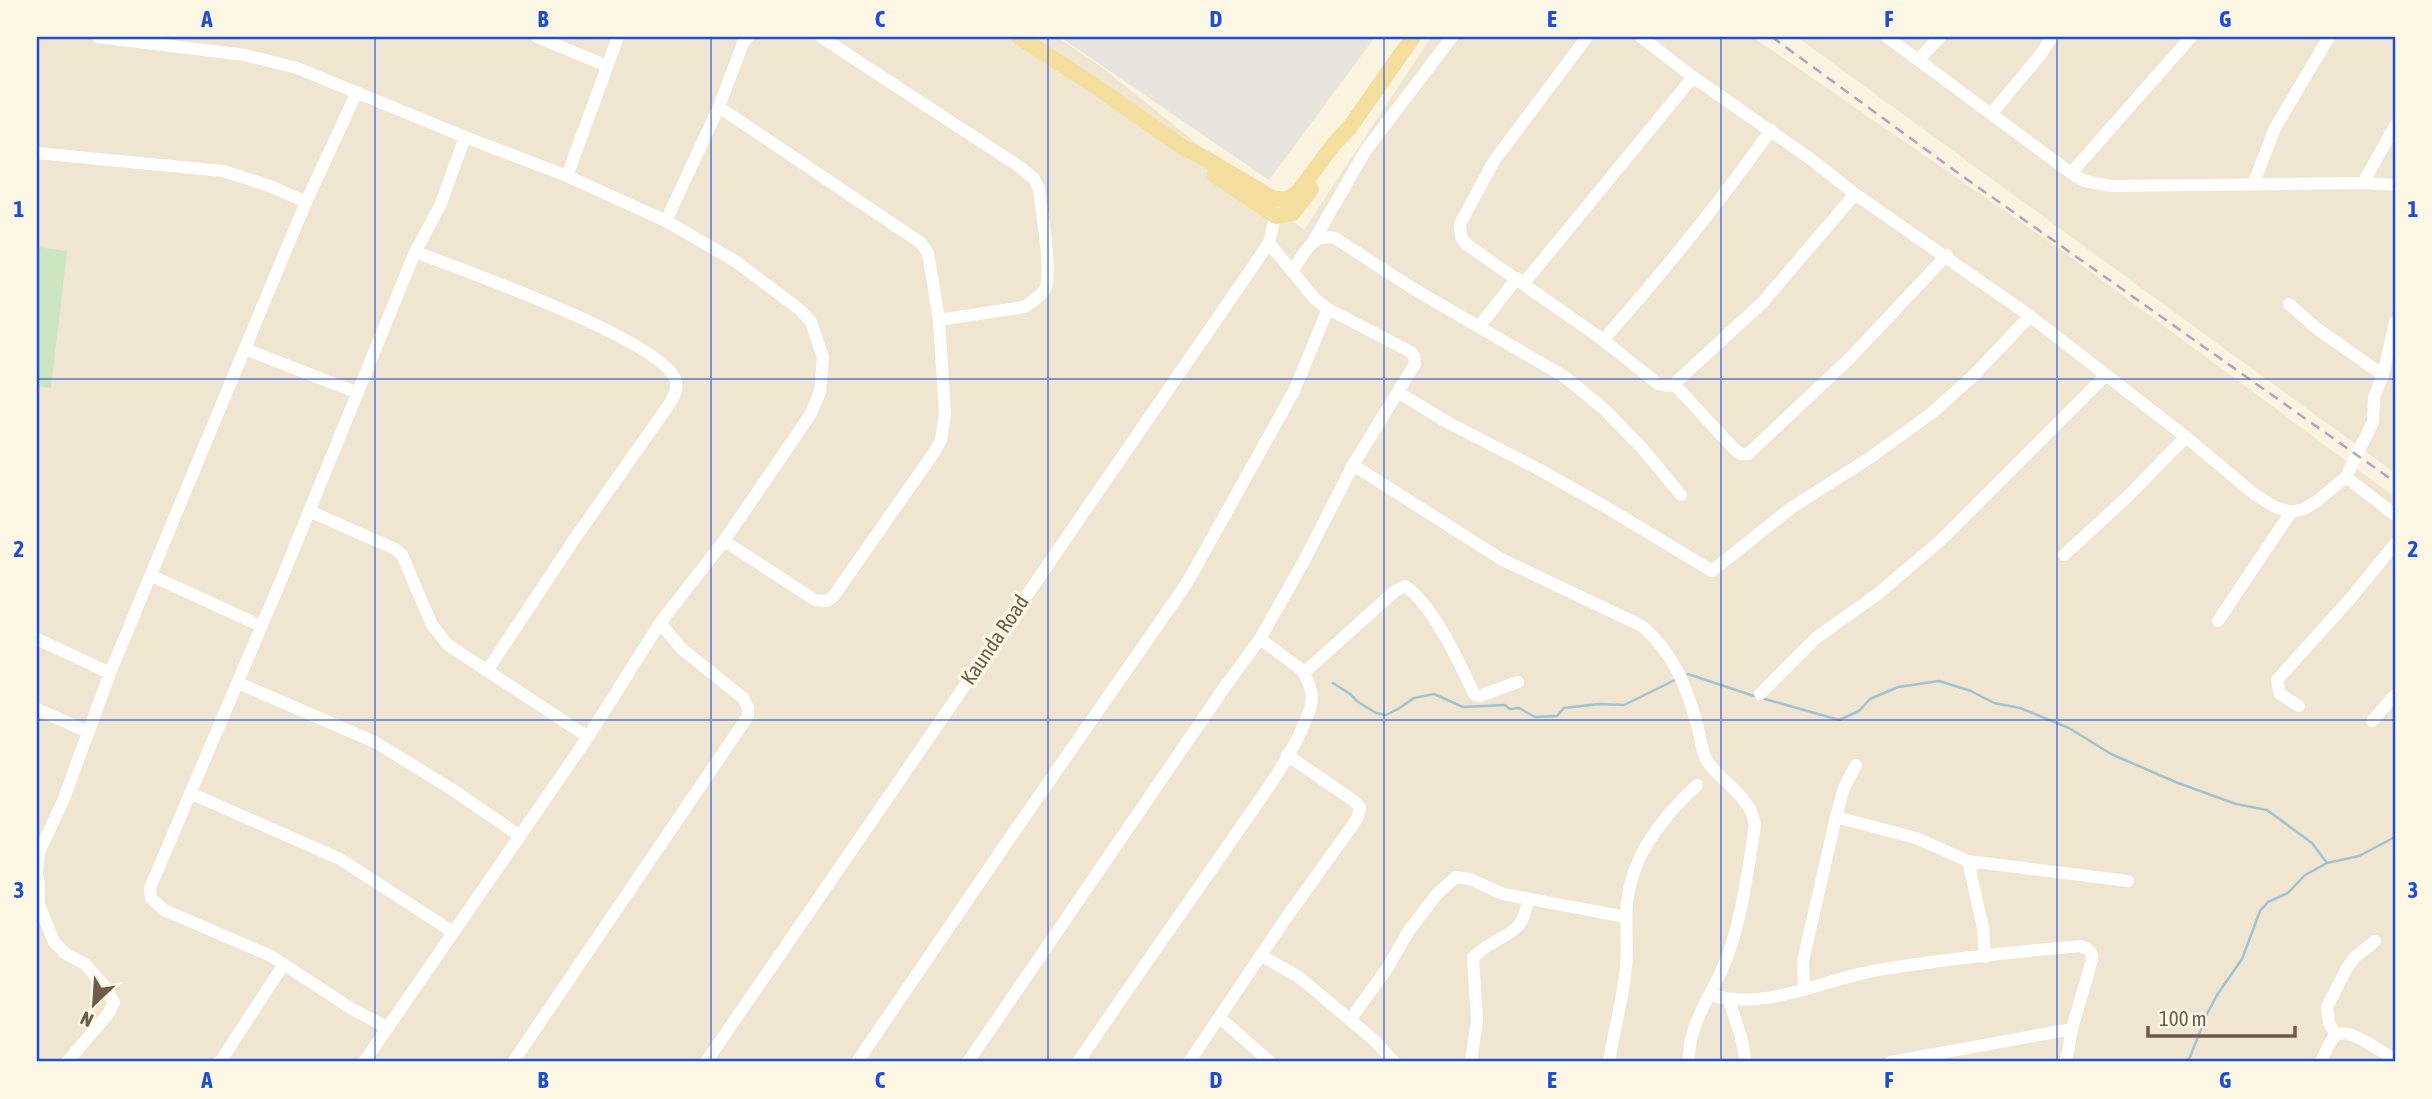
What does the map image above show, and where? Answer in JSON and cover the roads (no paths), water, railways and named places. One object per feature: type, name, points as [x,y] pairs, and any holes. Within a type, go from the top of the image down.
[{"type":"main road","points":[[1019,37],[1184,148],[1201,156],[1270,205],[1287,200],[1298,192],[1350,127],[1413,37]]},
{"type":"street","points":[[99,37],[269,60],[297,68],[465,138],[567,176],[666,221],[735,261],[799,309],[811,322],[823,357],[820,392],[810,415],[724,541],[660,623],[589,737],[365,1062]]},
{"type":"street","points":[[537,37],[607,66]]},
{"type":"street","points":[[567,176],[618,37]]},
{"type":"street","points":[[666,221],[719,107],[743,43],[748,37]]},
{"type":"street","points":[[821,37],[1020,167],[1034,179],[1039,188],[1048,275],[1044,291],[1024,307],[939,320]]},
{"type":"street","points":[[1292,272],[1314,240],[1366,150],[1452,37]]},
{"type":"street","points":[[1587,37],[1494,161],[1460,224],[1461,237],[1466,244],[1603,340],[1658,384],[1674,384],[1762,303],[1855,194]]},
{"type":"street","points":[[1641,37],[1855,194],[2030,316],[2186,437],[2254,494],[2275,507],[2291,512],[2304,509],[2346,477],[2373,422],[2374,397],[2383,375],[2395,322]]},
{"type":"street","points":[[1887,37],[2085,181],[2111,186],[2363,183],[2395,185]]},
{"type":"street","points":[[1918,60],[1940,37]]},
{"type":"street","points":[[1991,114],[2052,37]]},
{"type":"street","points":[[2071,173],[2191,37]]},
{"type":"street","points":[[2253,184],[2275,128],[2329,37]]},
{"type":"street","points":[[1479,327],[1693,76]]},
{"type":"street","points":[[67,1062],[114,1003],[105,987],[85,964],[66,954],[54,942],[40,907],[37,872],[39,852],[63,801],[110,673],[306,202],[357,92]]},
{"type":"street","points":[[719,107],[921,243],[928,253],[939,320],[944,414],[941,439],[832,597],[826,601],[815,600],[724,541]]},
{"type":"street","points":[[2363,183],[2395,126]]},
{"type":"street","points":[[1603,340],[1708,217],[1771,130]]},
{"type":"street","points":[[388,1028],[352,1009],[284,964],[164,911],[151,898],[150,888],[415,253],[440,205],[465,138]]},
{"type":"street","points":[[37,153],[223,171],[270,186],[306,202]]},
{"type":"street","name":"Kaunda Road","points":[[706,1062],[1269,243],[1270,205]]},
{"type":"street","points":[[1314,240],[1325,236],[1335,238],[1412,288],[1565,377],[1642,448],[1681,495]]},
{"type":"street","points":[[968,1062],[1260,639],[1353,465],[1415,364],[1414,356],[1328,309],[1315,299],[1269,243]]},
{"type":"street","points":[[415,253],[498,282],[604,329],[656,360],[676,380],[677,388],[668,406],[573,541],[487,671]]},
{"type":"street","points":[[1674,384],[1736,451],[1748,454],[1849,359],[1947,256]]},
{"type":"street","points":[[2289,304],[2316,328],[2383,375]]},
{"type":"street","points":[[857,1062],[1187,583],[1294,391],[1328,309]]},
{"type":"street","points":[[1399,393],[1447,422],[1611,510],[1712,571],[1791,508],[1871,457],[1933,412],[1973,376],[2030,316]]},
{"type":"street","points":[[245,349],[358,393]]},
{"type":"street","points":[[1760,694],[1816,638],[1879,593],[1941,540],[2106,375]]},
{"type":"street","points":[[2064,555],[2124,500],[2186,437]]},
{"type":"street","points":[[1353,465],[1501,559],[1642,626],[1659,640],[1670,655],[1693,712],[1703,754],[1754,814],[1754,832],[1733,940],[1692,1032],[1689,1062]]},
{"type":"street","points":[[2346,477],[2395,515]]},
{"type":"street","points":[[309,511],[377,540],[402,555],[432,625],[448,645],[589,737]]},
{"type":"street","points":[[2218,621],[2291,512]]},
{"type":"street","points":[[2300,706],[2280,694],[2277,680],[2395,544]]},
{"type":"street","points":[[152,576],[261,625]]},
{"type":"street","points":[[1302,670],[1312,668],[1395,591],[1405,586],[1421,601],[1452,649],[1474,694],[1479,696],[1518,682]]},
{"type":"street","points":[[513,1062],[748,716],[748,708],[743,698],[682,649],[660,623]]},
{"type":"street","points":[[37,639],[110,673]]},
{"type":"street","points":[[1078,1062],[1256,806],[1287,755],[1311,706],[1310,684],[1302,670],[1260,639]]},
{"type":"street","points":[[237,683],[374,742],[453,790],[520,836]]},
{"type":"street","points":[[2372,721],[2395,695]]},
{"type":"street","points":[[37,709],[88,732]]},
{"type":"street","points":[[1189,1062],[1357,820],[1360,808],[1354,801],[1287,755]]},
{"type":"street","points":[[1804,989],[1803,961],[1836,817],[1843,788],[1856,765]]},
{"type":"street","points":[[1609,1062],[1625,981],[1626,917],[1631,881],[1648,841],[1675,805],[1697,785]]},
{"type":"street","points":[[190,793],[340,859],[453,932]]},
{"type":"street","points":[[1836,817],[1916,838],[1968,861],[2128,881]]},
{"type":"street","points":[[1968,861],[1983,928],[1985,957]]},
{"type":"street","points":[[1350,1020],[1388,967],[1408,932],[1437,894],[1456,877],[1470,879],[1503,894],[1626,917]]},
{"type":"street","points":[[1471,1062],[1477,1020],[1473,957],[1489,944],[1515,931],[1525,916],[1528,899]]},
{"type":"street","points":[[37,920],[40,907]]},
{"type":"street","points":[[2336,1035],[2329,1023],[2327,1007],[2354,958],[2375,940]]},
{"type":"street","points":[[1710,995],[1729,1000],[1779,997],[1875,970],[2081,946],[2089,949],[2092,960],[2072,1029],[2066,1062]]},
{"type":"street","points":[[1262,956],[1299,977],[1374,1040],[1394,1062]]},
{"type":"street","points":[[220,1062],[284,964]]},
{"type":"street","points":[[1729,1000],[1746,1062]]},
{"type":"street","points":[[1220,1018],[1270,1062]]},
{"type":"street","points":[[1891,1062],[2072,1029]]},
{"type":"street","points":[[2321,1062],[2336,1035],[2343,1032],[2393,1054]]},
{"type":"waterway","points":[[1688,674],[1839,720],[1859,711],[1870,699],[1898,687],[1939,681],[1971,691],[1994,703],[2020,708],[2069,728],[2111,754],[2178,783],[2236,804],[2267,810],[2312,843],[2327,863]]},
{"type":"waterway","points":[[1333,683],[1376,713],[1386,715],[1414,698],[1434,694],[1463,707],[1505,705],[1510,709],[1519,708],[1535,717],[1557,716],[1564,708],[1599,704],[1624,705],[1675,680]]},
{"type":"waterway","points":[[2188,1062],[2207,1014],[2242,959],[2260,911],[2268,902],[2288,893],[2305,875],[2327,863],[2359,856],[2395,837]]},
{"type":"railway","points":[[1772,37],[1958,173],[2395,482]]}]
